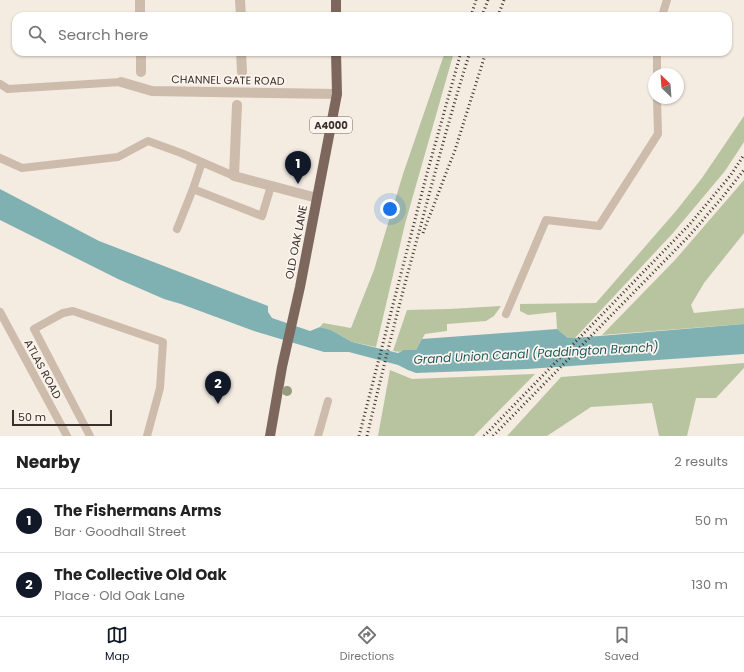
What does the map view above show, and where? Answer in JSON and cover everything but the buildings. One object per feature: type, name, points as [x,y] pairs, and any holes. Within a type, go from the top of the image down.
[{"type":"main road","points":[[336,0],[336,12]]},
{"type":"main road","name":"OLD OAK LANE","points":[[270,436],[285,350],[300,287],[337,94],[336,56]]},
{"type":"street","points":[[140,0],[140,12]]},
{"type":"street","points":[[240,0],[241,12]]},
{"type":"street","points":[[141,56],[142,72]]},
{"type":"street","points":[[241,56],[242,72]]},
{"type":"street","name":"CHANNEL GATE ROAD","points":[[121,82],[152,91],[337,94]]},
{"type":"street","points":[[237,106],[234,176],[317,198]]},
{"type":"lane","points":[[663,12],[667,0]]},
{"type":"lane","points":[[657,56],[657,68]]},
{"type":"lane","points":[[0,84],[8,89],[121,82]]},
{"type":"lane","points":[[506,314],[546,220],[599,226],[658,134],[657,104]]},
{"type":"lane","points":[[0,158],[22,168],[118,156],[148,141],[234,176]]},
{"type":"lane","points":[[177,229],[202,162]]},
{"type":"lane","points":[[193,189],[262,216],[272,186]]},
{"type":"lane","points":[[90,436],[34,329],[63,314],[73,311],[163,342],[160,388],[147,436]]},
{"type":"lane","name":"ATLAS ROAD","points":[[0,312],[67,436]]},
{"type":"lane","points":[[318,436],[328,401]]},
{"type":"green space","points":[[444,56],[453,56],[405,224],[376,347],[352,342],[331,330],[320,327],[323,323],[351,328],[374,270],[403,174]]},
{"type":"green space","points":[[744,116],[744,142],[725,171],[673,233],[575,338],[568,338],[557,329],[556,312],[528,315],[520,311],[520,304],[596,303],[676,211],[702,178]]},
{"type":"green space","points":[[744,180],[744,233],[704,283],[691,305],[694,313],[744,308],[744,324],[602,335],[675,260]]},
{"type":"green space","points":[[501,306],[494,316],[486,321],[447,324],[447,331],[425,334],[416,350],[398,352],[393,351],[407,310]]},
{"type":"green space","points":[[744,363],[744,368],[716,398],[696,398],[687,436],[659,436],[652,403],[591,407],[547,436],[507,436],[561,377]]},
{"type":"green space","points":[[390,370],[412,379],[535,374],[474,436],[378,436]]},
{"type":"water","name":"Grand Union Canal (Paddington Branch)","points":[[0,189],[99,241],[268,306],[268,312],[272,318],[310,331],[320,327],[331,330],[352,342],[398,353],[404,350],[416,350],[422,339],[557,329],[568,338],[575,338],[744,324],[744,354],[527,369],[416,373],[398,365],[349,352],[324,352],[254,331],[164,299],[118,279],[0,220]]},
{"type":"railway","points":[[472,12],[476,0]]},
{"type":"railway","points":[[484,12],[488,0]]},
{"type":"railway","points":[[500,12],[504,0]]},
{"type":"railway","points":[[359,436],[426,177],[460,56]]},
{"type":"railway","points":[[367,436],[407,275],[469,56]]},
{"type":"railway","points":[[423,233],[455,150],[485,56]]},
{"type":"railway","points":[[484,436],[690,224],[730,176],[744,155]]},
{"type":"railway","points":[[493,436],[689,236],[744,170]]},
{"type":"place","name":"The Fishermans Arms","points":[[298,184]]},
{"type":"place","name":"The Collective Old Oak","points":[[218,404]]}]
